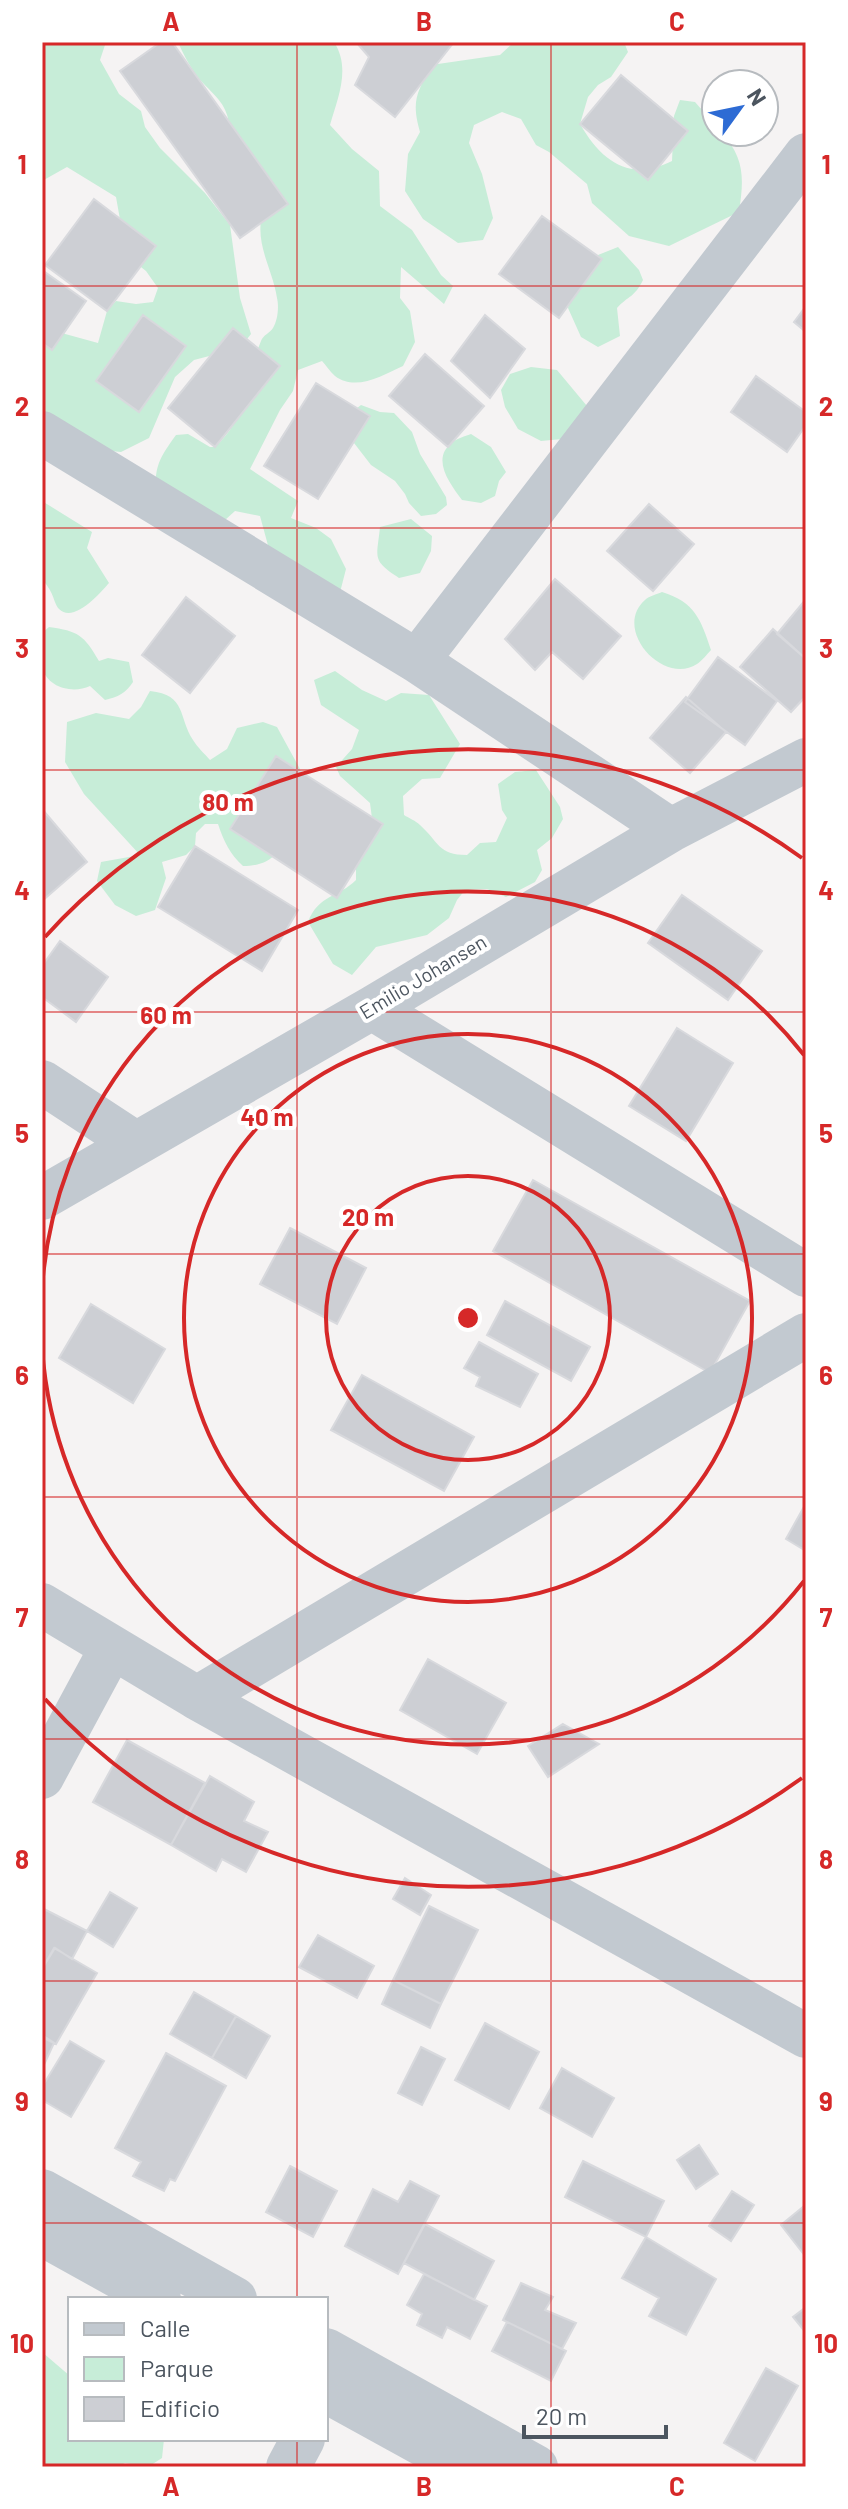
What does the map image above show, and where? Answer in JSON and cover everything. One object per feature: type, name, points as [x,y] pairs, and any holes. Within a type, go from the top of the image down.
[{"type":"street","points":[[417,661],[806,155]]},
{"type":"street","points":[[42,433],[417,661],[671,830]]},
{"type":"street","name":"Emilio Johansen","points":[[42,1198],[372,1008],[671,830],[806,760]]},
{"type":"street","points":[[372,1008],[806,1275]]},
{"type":"street","points":[[42,1082],[135,1143]]},
{"type":"street","points":[[197,1698],[806,1335]]},
{"type":"street","points":[[42,1605],[197,1698],[806,2036]]},
{"type":"street","points":[[42,1777],[112,1647]]},
{"type":"street","points":[[42,2191],[231,2297]]},
{"type":"street","points":[[42,2234],[155,2297]]},
{"type":"street","points":[[331,2378],[464,2467]]},
{"type":"street","points":[[331,2378],[536,2467]]},
{"type":"street","points":[[288,2467],[302,2441]]},
{"type":"green space","points":[[42,42],[106,42],[100,60],[119,94],[141,111],[145,127],[160,148],[205,193],[230,225],[240,298],[251,334],[240,348],[194,360],[175,377],[149,438],[121,452],[102,450],[68,439],[42,410],[42,349],[58,332],[98,343],[107,311],[116,301],[136,304],[153,302],[158,288],[146,271],[132,260],[124,242],[116,197],[67,167],[42,181]]},
{"type":"green space","points":[[178,42],[334,42],[342,62],[342,72],[330,125],[352,149],[379,171],[380,206],[412,230],[441,275],[453,286],[444,304],[401,267],[400,298],[410,311],[415,342],[403,366],[360,382],[343,381],[322,361],[298,370],[293,391],[250,469],[298,501],[291,518],[316,528],[331,539],[346,569],[337,604],[272,560],[260,516],[235,511],[214,530],[156,506],[157,468],[176,435],[188,434],[215,447],[235,422],[261,341],[273,328],[278,309],[261,240],[261,220],[225,110],[194,72]]},
{"type":"green space","points":[[514,42],[624,42],[628,52],[611,77],[598,85],[588,97],[580,124],[598,149],[618,165],[630,169],[657,167],[672,161],[674,116],[680,100],[695,102],[700,108],[700,148],[733,148],[739,160],[742,189],[739,212],[669,246],[629,236],[592,203],[587,184],[536,145],[521,119],[502,112],[474,125],[469,143],[482,174],[493,218],[483,240],[458,243],[423,219],[405,191],[408,154],[420,132],[417,97],[431,65],[500,55]]},
{"type":"green space","points":[[618,247],[639,270],[643,280],[617,308],[620,336],[598,347],[581,337],[568,308],[575,280],[598,255]]},
{"type":"green space","points":[[531,367],[557,370],[587,406],[562,439],[541,441],[518,429],[505,407],[501,390],[510,374]]},
{"type":"green space","points":[[361,405],[394,413],[412,432],[420,454],[446,497],[447,505],[436,514],[421,516],[395,481],[371,465],[354,443],[347,416]]},
{"type":"green space","points":[[471,434],[491,447],[506,472],[499,481],[495,496],[481,503],[462,500],[444,471],[446,448]]},
{"type":"green space","points":[[42,501],[92,532],[87,548],[109,583],[87,605],[72,613],[59,609],[42,580]]},
{"type":"green space","points":[[411,519],[432,536],[431,551],[420,573],[399,578],[384,567],[378,557],[380,527]]},
{"type":"green space","points":[[662,592],[682,601],[695,614],[711,650],[697,664],[684,669],[657,661],[638,639],[634,625],[636,612],[647,599]]},
{"type":"green space","points":[[49,627],[79,636],[99,661],[108,658],[129,662],[133,682],[128,689],[105,700],[90,686],[69,689],[49,680],[41,663],[42,633]]},
{"type":"green space","points":[[335,671],[362,690],[386,701],[401,693],[429,695],[460,744],[440,778],[422,779],[403,796],[404,815],[418,824],[444,850],[467,855],[480,843],[496,842],[507,818],[502,810],[498,784],[515,772],[536,770],[560,807],[563,819],[552,838],[537,850],[542,870],[535,882],[506,897],[487,889],[465,890],[449,918],[427,935],[376,947],[352,975],[333,964],[308,922],[317,906],[356,880],[356,856],[373,826],[370,803],[340,776],[336,767],[352,749],[359,730],[321,705],[314,680]]},
{"type":"green space","points":[[150,691],[162,693],[176,702],[193,740],[210,760],[227,749],[237,728],[263,722],[277,727],[300,769],[295,778],[283,838],[274,856],[262,863],[243,866],[228,847],[218,824],[205,824],[196,833],[195,846],[186,855],[162,862],[166,878],[155,910],[136,916],[115,905],[97,881],[101,862],[140,855],[84,794],[65,762],[67,722],[96,713],[129,719]]},
{"type":"green space","points":[[42,2352],[68,2374],[68,2441],[164,2441],[162,2458],[148,2467],[125,2463],[117,2467],[42,2467]]},
{"type":"building","points":[[161,42],[172,42],[288,204],[240,238],[120,71]]},
{"type":"building","points":[[356,42],[454,42],[395,117],[355,85],[369,57]]},
{"type":"building","points":[[621,75],[688,131],[648,180],[580,124]]},
{"type":"building","points":[[94,199],[156,246],[107,311],[45,265]]},
{"type":"building","points":[[542,216],[602,259],[559,318],[499,274]]},
{"type":"building","points":[[42,270],[86,301],[52,350],[42,343]]},
{"type":"building","points":[[806,306],[806,332],[794,322]]},
{"type":"building","points":[[143,315],[186,346],[139,412],[96,381]]},
{"type":"building","points":[[485,315],[525,349],[490,398],[451,361]]},
{"type":"building","points":[[233,328],[280,366],[215,447],[168,408]]},
{"type":"building","points":[[425,354],[484,406],[448,447],[389,396]]},
{"type":"building","points":[[756,376],[806,412],[806,425],[787,452],[731,412]]},
{"type":"building","points":[[316,383],[370,416],[318,499],[264,466]]},
{"type":"building","points":[[649,504],[694,544],[653,591],[607,551]]},
{"type":"building","points":[[555,579],[621,636],[583,679],[552,652],[535,670],[505,639]]},
{"type":"building","points":[[186,597],[235,636],[190,693],[142,655]]},
{"type":"building","points":[[806,599],[806,659],[777,634]]},
{"type":"building","points":[[773,629],[806,659],[806,696],[791,712],[740,667]]},
{"type":"building","points":[[718,657],[777,701],[745,745],[685,702]]},
{"type":"building","points":[[686,697],[726,732],[690,773],[650,738]]},
{"type":"building","points":[[276,756],[383,824],[337,898],[230,829]]},
{"type":"building","points":[[42,809],[87,862],[42,901]]},
{"type":"building","points":[[195,846],[298,910],[262,971],[158,907]]},
{"type":"building","points":[[682,895],[762,951],[728,1000],[648,943]]},
{"type":"building","points":[[60,941],[108,977],[76,1022],[42,997],[42,966]]},
{"type":"building","points":[[677,1028],[733,1063],[686,1141],[629,1106]]},
{"type":"building","points":[[533,1180],[750,1301],[710,1373],[493,1251]]},
{"type":"building","points":[[290,1228],[366,1268],[337,1324],[260,1284]]},
{"type":"building","points":[[505,1301],[590,1347],[571,1381],[487,1335]]},
{"type":"building","points":[[91,1304],[165,1349],[133,1403],[59,1358]]},
{"type":"building","points":[[479,1342],[538,1374],[520,1407],[476,1386],[480,1377],[464,1368]]},
{"type":"building","points":[[362,1375],[474,1437],[444,1491],[331,1430]]},
{"type":"building","points":[[806,1503],[806,1551],[786,1539]]},
{"type":"building","points":[[428,1659],[506,1703],[477,1754],[400,1710]]},
{"type":"building","points":[[563,1724],[599,1744],[548,1777],[528,1746]]},
{"type":"building","points":[[127,1740],[205,1783],[171,1845],[93,1802]]},
{"type":"building","points":[[210,1776],[254,1802],[244,1821],[268,1832],[246,1872],[222,1859],[216,1871],[171,1845]]},
{"type":"building","points":[[405,1878],[431,1895],[420,1915],[393,1899]]},
{"type":"building","points":[[110,1892],[137,1908],[113,1947],[87,1931]]},
{"type":"building","points":[[429,1906],[478,1930],[441,2004],[393,1980]]},
{"type":"building","points":[[42,1908],[87,1931],[72,1959],[55,1948],[42,1969]]},
{"type":"building","points":[[318,1935],[374,1966],[357,1998],[299,1967]]},
{"type":"building","points":[[54,1948],[97,1973],[56,2044],[42,2035],[42,1969]]},
{"type":"building","points":[[393,1980],[441,2004],[430,2028],[382,2004]]},
{"type":"building","points":[[194,1992],[236,2016],[212,2058],[170,2034]]},
{"type":"building","points":[[236,2016],[270,2036],[246,2078],[212,2058]]},
{"type":"building","points":[[485,2023],[539,2052],[509,2109],[455,2080]]},
{"type":"building","points":[[42,2037],[54,2043],[42,2069]]},
{"type":"building","points":[[70,2041],[104,2061],[71,2117],[42,2100],[42,2087]]},
{"type":"building","points":[[421,2047],[445,2059],[422,2105],[398,2093]]},
{"type":"building","points":[[166,2053],[226,2086],[175,2181],[170,2179],[164,2191],[133,2176],[141,2162],[115,2148]]},
{"type":"building","points":[[562,2068],[614,2098],[592,2137],[540,2108]]},
{"type":"building","points":[[699,2145],[718,2174],[696,2189],[677,2160]]},
{"type":"building","points":[[583,2161],[664,2201],[646,2237],[565,2197]]},
{"type":"building","points":[[290,2166],[337,2191],[313,2237],[266,2212]]},
{"type":"building","points":[[410,2181],[439,2196],[398,2274],[345,2246],[373,2189],[398,2202]]},
{"type":"building","points":[[732,2191],[754,2205],[731,2241],[709,2226]]},
{"type":"building","points":[[804,2206],[806,2208],[806,2257],[781,2225]]},
{"type":"building","points":[[425,2224],[494,2261],[474,2300],[404,2263]]},
{"type":"building","points":[[646,2237],[716,2279],[686,2335],[649,2316],[659,2298],[622,2278]]},
{"type":"building","points":[[424,2274],[487,2306],[470,2339],[447,2327],[442,2338],[417,2325],[422,2314],[407,2305]]},
{"type":"building","points":[[521,2283],[553,2297],[545,2310],[576,2323],[562,2349],[503,2320]]},
{"type":"building","points":[[806,2307],[806,2333],[793,2317]]},
{"type":"building","points":[[507,2322],[566,2351],[551,2381],[492,2351]]},
{"type":"building","points":[[766,2368],[798,2386],[755,2461],[724,2443]]}]
